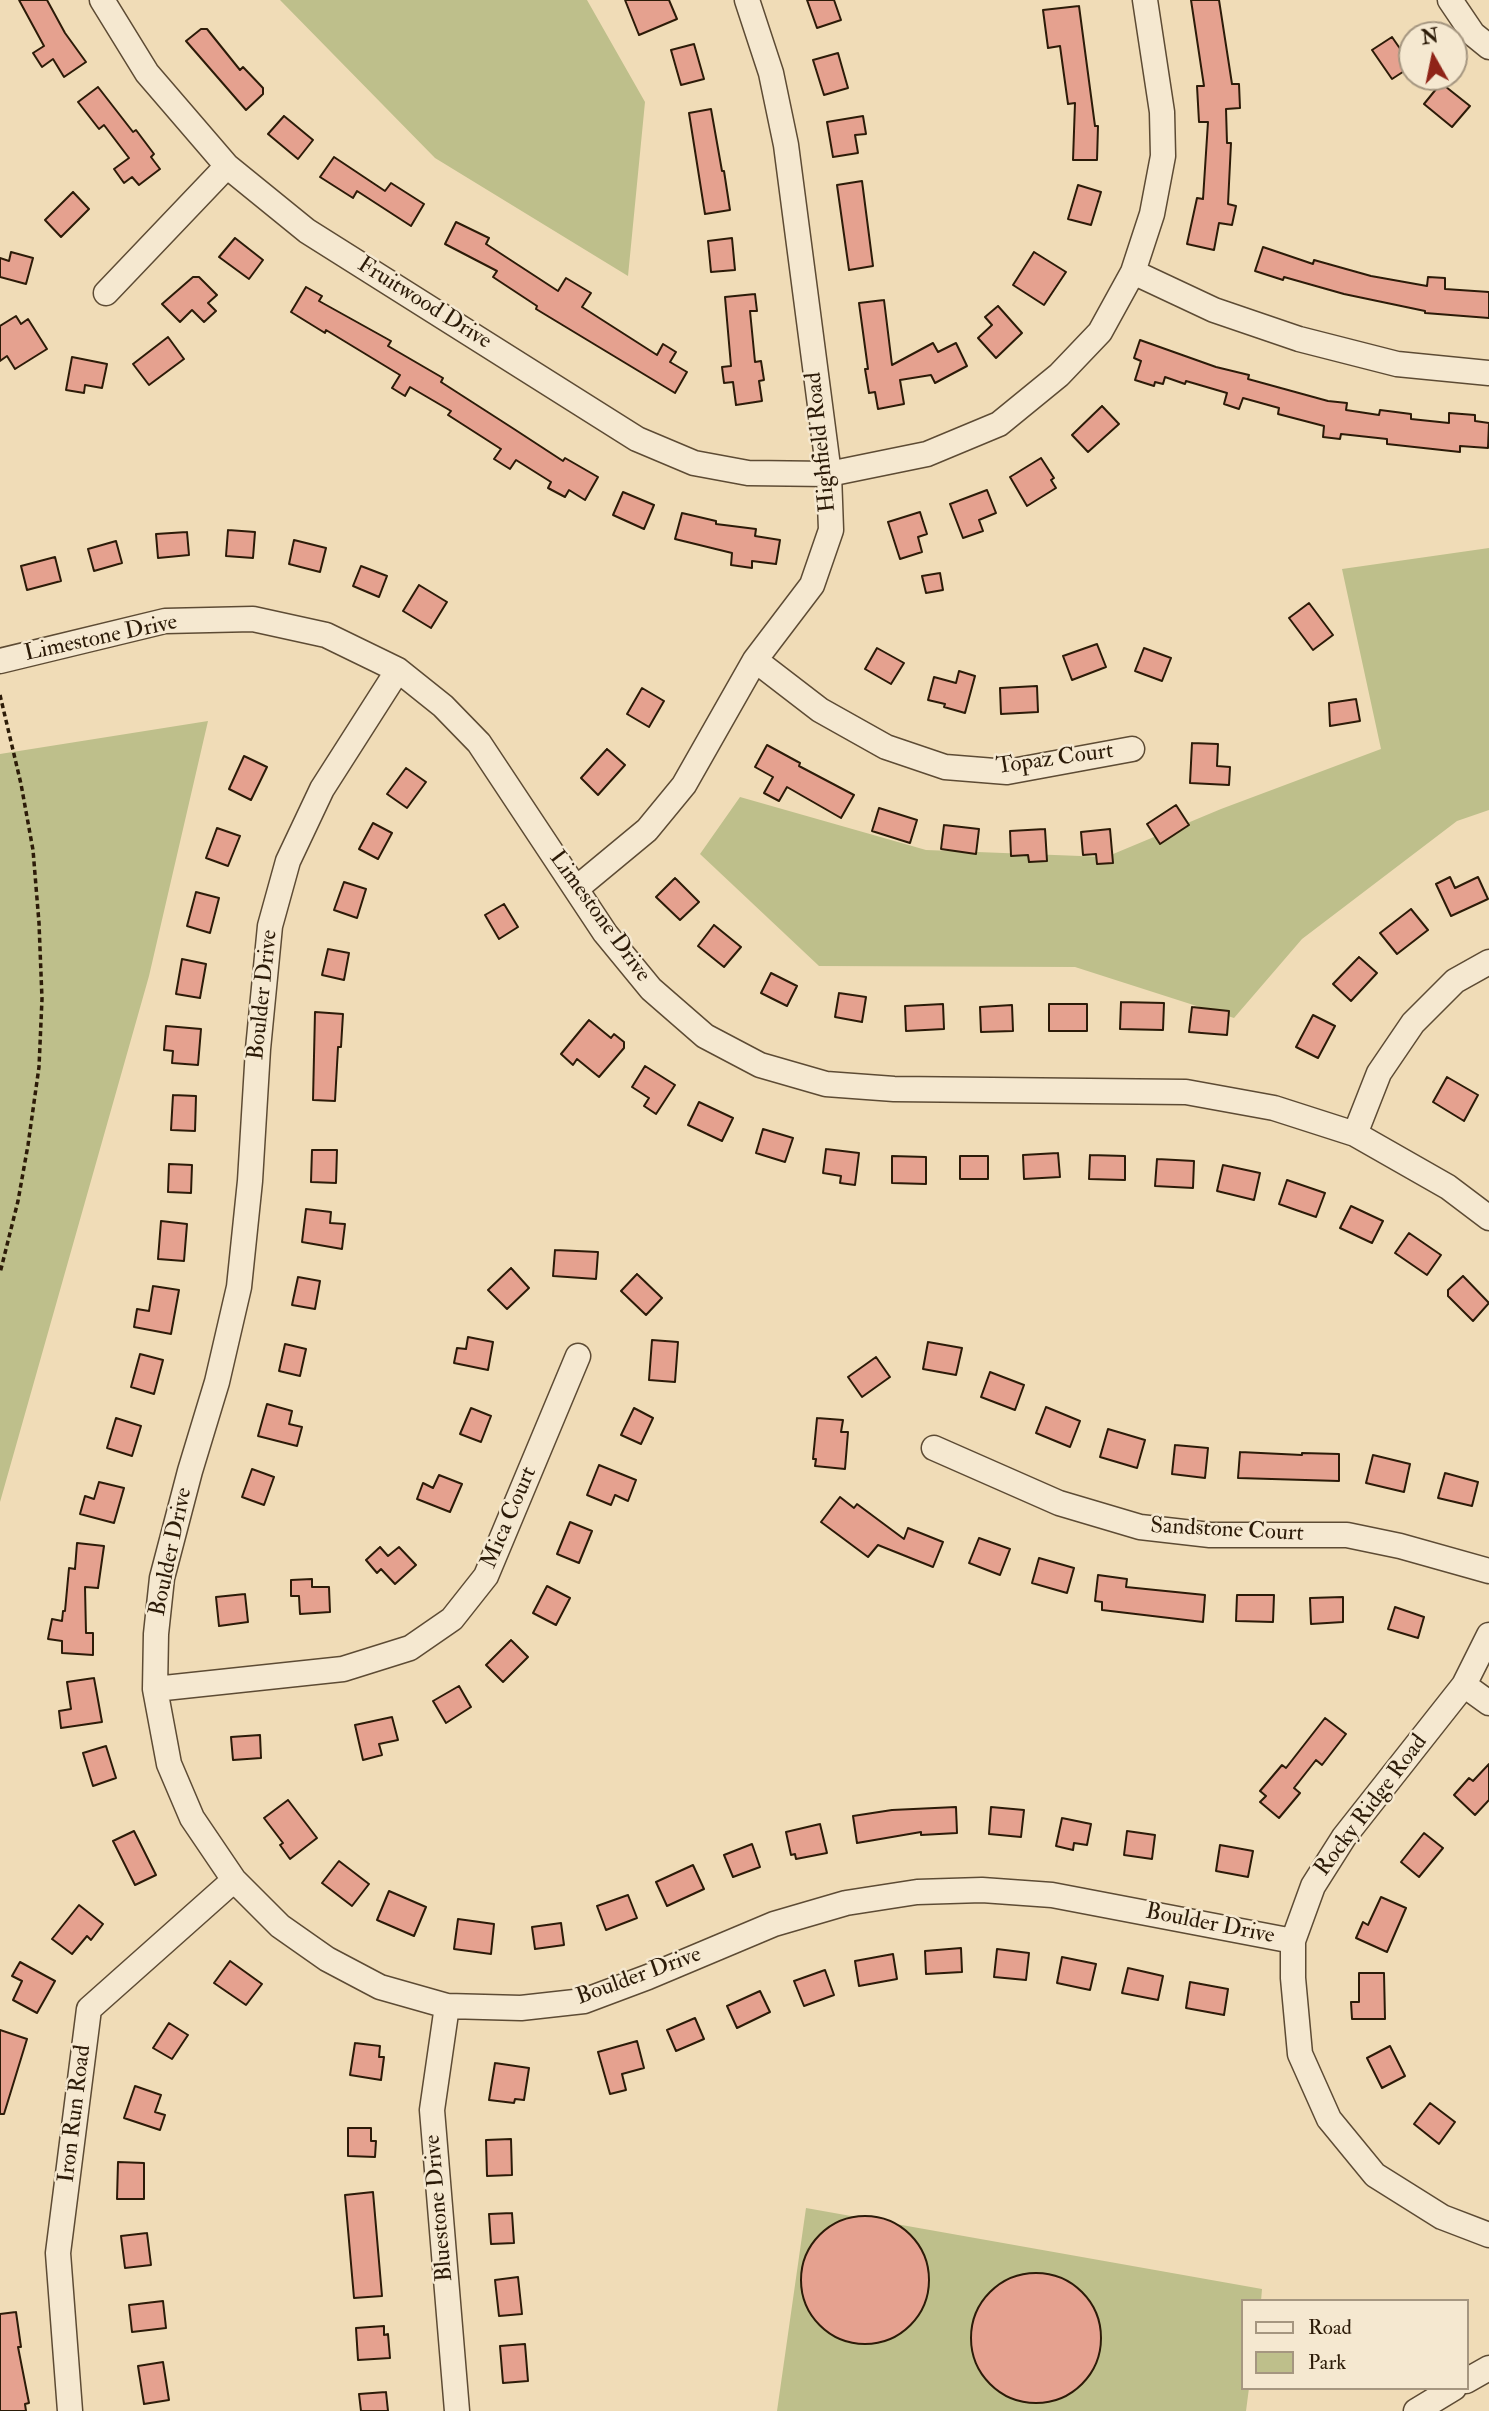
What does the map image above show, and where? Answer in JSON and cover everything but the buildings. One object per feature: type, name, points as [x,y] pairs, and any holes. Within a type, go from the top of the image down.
[{"type":"street","name":"Fruitwood Drive","points":[[102,0],[147,73],[227,166],[307,230],[637,439],[694,463],[748,474],[829,474],[927,454],[999,424],[1059,375],[1100,332],[1133,272],[1152,214],[1163,156],[1162,112],[1145,0]]},
{"type":"street","name":"Highfield Road","points":[[577,888],[648,830],[684,785],[755,660],[812,585],[831,530],[829,474],[786,145],[771,73],[747,0]]},
{"type":"street","points":[[1450,0],[1473,34],[1489,47]]},
{"type":"street","points":[[106,293],[227,166]]},
{"type":"street","points":[[1133,272],[1214,310],[1299,339],[1397,364],[1489,373]]},
{"type":"street","name":"Limestone Drive","points":[[0,662],[165,621],[253,619],[326,635],[398,670],[443,706],[479,743],[605,933],[651,989],[705,1036],[760,1065],[826,1084],[894,1089],[1186,1092],[1274,1108],[1355,1135],[1448,1187],[1489,1218]]},
{"type":"street","name":"Topaz Court","points":[[755,660],[820,710],[886,747],[945,767],[1007,772],[1132,749]]},
{"type":"street","name":"Boulder Drive","points":[[398,670],[322,789],[288,861],[270,926],[239,1287],[217,1382],[162,1578],[156,1634],[155,1689],[169,1764],[192,1818],[234,1880],[280,1926],[327,1959],[380,1987],[447,2006],[521,2008],[584,2001],[774,1924],[846,1903],[917,1892],[982,1890],[1052,1895],[1293,1941]]},
{"type":"street","points":[[1355,1135],[1379,1073],[1413,1023],[1455,981],[1489,962]]},
{"type":"street","name":"Mica Court","points":[[155,1689],[343,1669],[410,1648],[452,1619],[486,1576],[578,1356]]},
{"type":"street","name":"Sandstone Court","points":[[934,1448],[1059,1503],[1140,1527],[1210,1535],[1347,1535],[1401,1546],[1489,1571]]},
{"type":"street","name":"Rocky Ridge Road","points":[[1489,1635],[1464,1685],[1344,1837],[1313,1886],[1293,1941],[1293,1978],[1300,2054],[1329,2119],[1375,2175],[1442,2217],[1489,2235]]},
{"type":"street","points":[[1464,1685],[1489,1703]]},
{"type":"street","name":"Iron Run Road","points":[[70,2411],[58,2253],[89,2010],[234,1880]]},
{"type":"street","name":"Bluestone Drive","points":[[447,2006],[432,2110],[457,2411]]},
{"type":"street","points":[[1468,2380],[1489,2368]]},
{"type":"street","points":[[1416,2411],[1451,2390]]},
{"type":"path","points":[[0,695],[33,850],[41,999],[38,1067],[28,1145],[0,1273]]},
{"type":"green space","points":[[280,0],[587,0],[645,102],[628,276],[435,158]]},
{"type":"green space","points":[[1489,548],[1489,810],[1457,821],[1302,939],[1234,1018],[1075,967],[819,966],[700,854],[740,797],[926,850],[1106,857],[1221,809],[1381,749],[1342,569]]},
{"type":"green space","points":[[208,721],[149,976],[0,1502],[0,754]]},
{"type":"green space","points":[[806,2208],[1262,2289],[1261,2299],[1240,2299],[1240,2390],[1249,2390],[1246,2411],[777,2411]]}]
